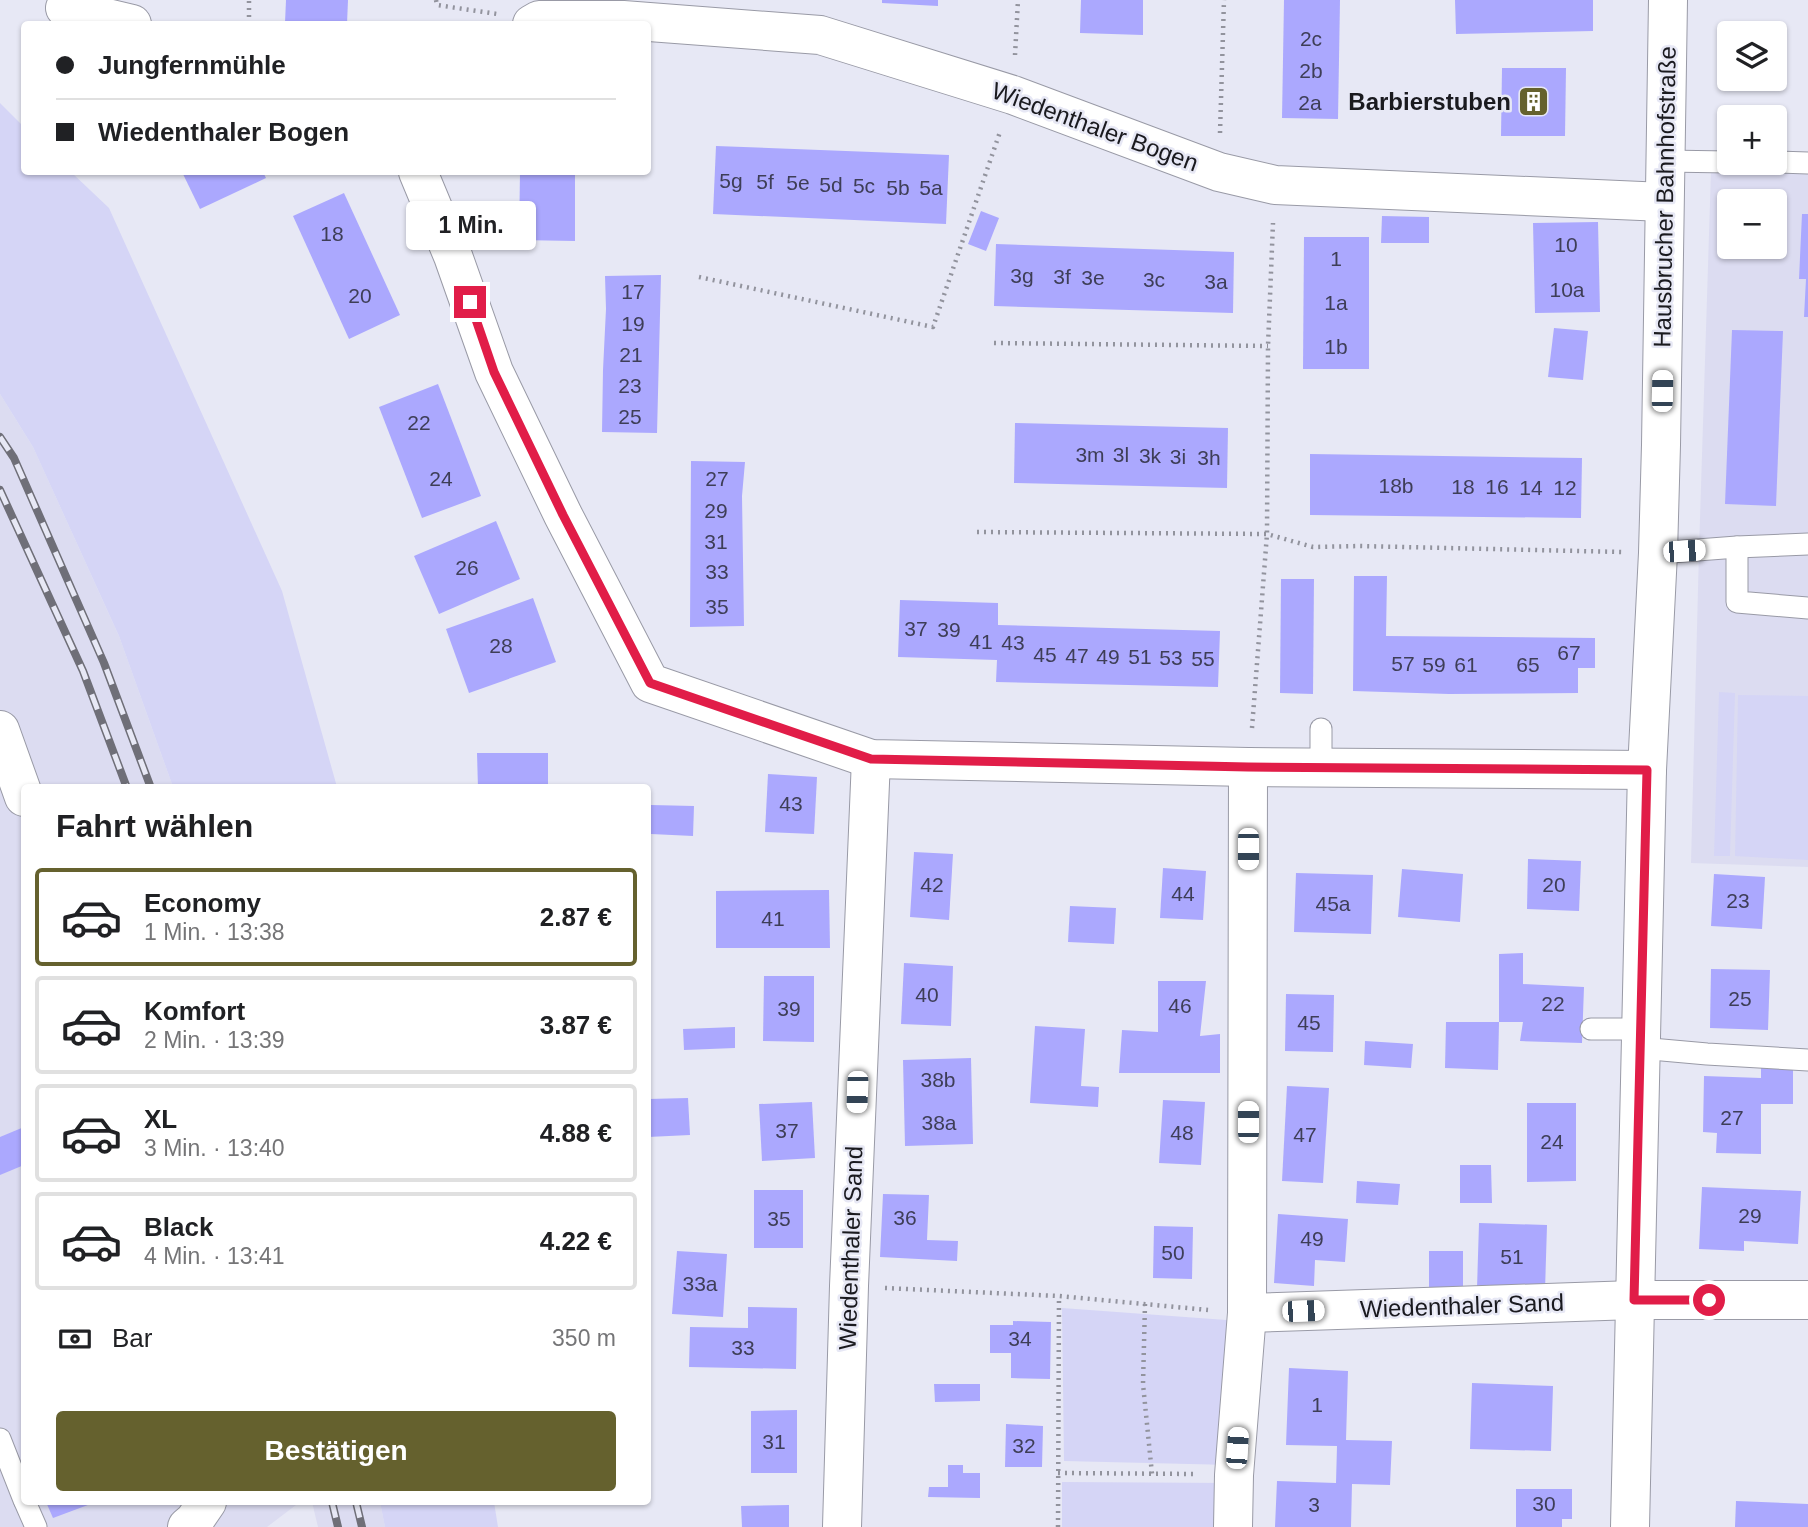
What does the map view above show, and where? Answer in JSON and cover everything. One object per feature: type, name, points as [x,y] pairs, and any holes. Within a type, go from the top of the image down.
[{"type":"street","name":"Hausbrucher Bahnhofstraße","points":[[1630,1527],[1647,770],[1658,553],[1668,0]]},
{"type":"street","points":[[65,8],[119,21]]},
{"type":"street","name":"Wiedenthaler Bogen","points":[[543,21],[624,10],[820,35],[1013,95],[1219,172],[1275,185],[1664,202]]},
{"type":"street","points":[[419,175],[453,256],[494,372],[563,515],[650,683],[871,759],[1248,767],[1647,770]]},
{"type":"street","points":[[0,730],[21,789]]},
{"type":"street","name":"Wiedenthaler Sand","points":[[842,1527],[871,759]]},
{"type":"street","points":[[1233,1527],[1234,1475],[1247,1313],[1248,767]]},
{"type":"street","name":"Wiedenthaler Sand","points":[[1247,1313],[1634,1300],[1808,1300]]},
{"type":"street","points":[[187,1527],[205,1505]]},
{"type":"lane","points":[[1665,161],[1717,162]]},
{"type":"lane","points":[[1787,162],[1808,163]]},
{"type":"lane","points":[[1658,553],[1808,544]]},
{"type":"lane","points":[[1737,547],[1737,602],[1808,608]]},
{"type":"lane","points":[[1321,729],[1321,768]]},
{"type":"lane","points":[[1591,1030],[1707,1054],[1808,1060]]},
{"type":"lane","points":[[0,1439],[21,1491]]},
{"type":"lane","points":[[27,1505],[36,1527]]},
{"type":"path","points":[[249,0],[249,21]]},
{"type":"path","points":[[436,0],[437,5],[530,21]]},
{"type":"path","points":[[699,277],[933,327],[1013,95],[1017,0]]},
{"type":"path","points":[[1219,172],[1224,0]]},
{"type":"path","points":[[1248,767],[1267,534],[1268,346],[1275,185]]},
{"type":"path","points":[[993,343],[1268,346]]},
{"type":"path","points":[[977,532],[1267,534],[1313,547],[1658,553]]},
{"type":"path","points":[[849,1286],[1059,1296],[1247,1313]]},
{"type":"path","points":[[1058,1527],[1059,1296]]},
{"type":"path","points":[[1145,1304],[1143,1384],[1152,1474]]},
{"type":"path","points":[[1058,1473],[1234,1475]]},
{"type":"shaded area","points":[[0,103],[21,124],[21,175],[74,175],[109,208],[282,591],[336,784],[172,784],[119,636],[33,447],[0,394]]},
{"type":"shaded area","points":[[1711,171],[1717,171],[1717,175],[1787,175],[1787,172],[1808,172],[1808,867],[1691,863]]},
{"type":"shaded area","points":[[0,394],[33,447],[119,636],[172,784],[21,784],[21,1505],[296,1505],[267,1527],[0,1527]]},
{"type":"shaded area","points":[[1719,692],[1735,693],[1730,856],[1714,856]]},
{"type":"shaded area","points":[[1738,695],[1808,696],[1808,860],[1735,856]]},
{"type":"shaded area","points":[[1062,1308],[1240,1321],[1231,1465],[1064,1461]]},
{"type":"shaded area","points":[[1062,1482],[1230,1483],[1228,1527],[1062,1527]]},
{"type":"shaded area","points":[[313,1505],[381,1505],[385,1527],[318,1527]]},
{"type":"shaded area","points":[[381,1505],[494,1505],[498,1527],[385,1527]]},
{"type":"building","points":[[286,0],[348,0],[347,21],[285,21]]},
{"type":"building","points":[[882,0],[938,0],[938,6],[882,3]]},
{"type":"building","points":[[1081,0],[1143,0],[1143,35],[1080,33]]},
{"type":"building","points":[[1284,0],[1340,0],[1338,119],[1282,118]]},
{"type":"building","points":[[1455,0],[1593,0],[1593,31],[1456,34]]},
{"type":"building","name":"Barbierstuben","points":[[1502,68],[1566,68],[1565,136],[1501,136]]},
{"type":"building","points":[[716,146],[949,155],[946,224],[713,214]]},
{"type":"building","points":[[183,175],[264,175],[266,178],[200,209]]},
{"type":"building","points":[[520,175],[575,175],[575,241],[519,240]]},
{"type":"building","points":[[344,193],[400,315],[349,339],[293,216]]},
{"type":"building","points":[[981,211],[999,218],[986,251],[968,244]]},
{"type":"building","points":[[1802,214],[1808,214],[1808,317],[1804,317],[1806,279],[1799,279]]},
{"type":"building","points":[[1382,216],[1429,217],[1429,243],[1381,243]]},
{"type":"building","points":[[1598,222],[1600,312],[1535,313],[1533,223]]},
{"type":"building","points":[[1304,237],[1369,237],[1369,369],[1303,369]]},
{"type":"building","points":[[996,244],[1234,252],[1233,313],[994,306]]},
{"type":"building","points":[[661,275],[657,433],[602,432],[605,276]]},
{"type":"building","points":[[1554,328],[1588,331],[1583,380],[1548,377]]},
{"type":"building","points":[[1732,330],[1783,331],[1776,506],[1725,504]]},
{"type":"building","points":[[438,384],[481,496],[422,518],[379,407]]},
{"type":"building","points":[[1015,423],[1228,428],[1227,488],[1014,483]]},
{"type":"building","points":[[1310,454],[1582,458],[1581,518],[1310,515]]},
{"type":"building","points":[[691,461],[745,462],[742,496],[744,626],[690,627]]},
{"type":"building","points":[[496,521],[520,579],[439,614],[414,556]]},
{"type":"building","points":[[1354,576],[1387,576],[1386,636],[1595,638],[1595,668],[1578,668],[1578,693],[1449,694],[1353,691]]},
{"type":"building","points":[[1281,579],[1314,579],[1313,694],[1280,693]]},
{"type":"building","points":[[533,598],[556,662],[469,693],[446,629]]},
{"type":"building","points":[[900,600],[998,603],[998,625],[1220,631],[1218,687],[996,682],[997,660],[898,657]]},
{"type":"building","points":[[477,753],[548,753],[548,784],[478,784]]},
{"type":"building","points":[[768,774],[817,777],[814,834],[765,832]]},
{"type":"building","points":[[651,805],[694,806],[693,836],[651,834]]},
{"type":"building","points":[[914,852],[953,854],[949,920],[910,917]]},
{"type":"building","points":[[1528,859],[1581,861],[1579,911],[1527,909]]},
{"type":"building","points":[[1163,868],[1206,871],[1203,920],[1160,918]]},
{"type":"building","points":[[1402,869],[1463,874],[1460,922],[1398,917]]},
{"type":"building","points":[[1296,873],[1373,875],[1371,934],[1294,932]]},
{"type":"building","points":[[1714,874],[1765,877],[1762,929],[1711,926]]},
{"type":"building","points":[[829,890],[830,948],[716,948],[716,891]]},
{"type":"building","points":[[1070,906],[1116,908],[1114,944],[1068,942]]},
{"type":"building","points":[[1523,953],[1523,984],[1584,987],[1582,1043],[1520,1041],[1523,1022],[1499,1022],[1499,954]]},
{"type":"building","points":[[904,963],[953,966],[951,1026],[901,1024]]},
{"type":"building","points":[[1711,969],[1770,970],[1768,1030],[1710,1028]]},
{"type":"building","points":[[764,976],[814,976],[814,1042],[763,1041]]},
{"type":"building","points":[[1158,981],[1206,981],[1200,1036],[1220,1034],[1220,1073],[1119,1073],[1122,1030],[1158,1032]]},
{"type":"building","points":[[1286,994],[1334,995],[1333,1052],[1285,1051]]},
{"type":"building","points":[[1446,1022],[1499,1022],[1498,1070],[1445,1068]]},
{"type":"building","points":[[1035,1026],[1085,1029],[1081,1086],[1099,1087],[1098,1107],[1030,1103]]},
{"type":"building","points":[[735,1027],[735,1048],[684,1050],[683,1029]]},
{"type":"building","points":[[1365,1041],[1413,1044],[1411,1068],[1364,1065]]},
{"type":"building","points":[[971,1058],[973,1144],[905,1146],[903,1060]]},
{"type":"building","points":[[1761,1065],[1793,1066],[1793,1104],[1761,1104],[1761,1154],[1716,1153],[1717,1133],[1703,1132],[1704,1076],[1761,1078]]},
{"type":"building","points":[[1287,1086],[1329,1088],[1323,1183],[1282,1181]]},
{"type":"building","points":[[688,1098],[690,1135],[651,1137],[651,1099]]},
{"type":"building","points":[[1163,1100],[1205,1102],[1201,1165],[1159,1163]]},
{"type":"building","points":[[812,1102],[815,1158],[762,1161],[759,1104]]},
{"type":"building","points":[[1527,1103],[1576,1103],[1576,1181],[1527,1182]]},
{"type":"building","points":[[21,1128],[21,1166],[0,1175],[0,1137]]},
{"type":"building","points":[[1460,1165],[1491,1165],[1492,1203],[1460,1203]]},
{"type":"building","points":[[1357,1181],[1400,1184],[1398,1205],[1356,1203]]},
{"type":"building","points":[[1702,1187],[1801,1191],[1798,1244],[1744,1241],[1744,1251],[1699,1249]]},
{"type":"building","points":[[754,1190],[803,1190],[803,1248],[754,1248]]},
{"type":"building","points":[[883,1194],[929,1195],[927,1240],[958,1241],[957,1261],[880,1257]]},
{"type":"building","points":[[1278,1214],[1348,1219],[1345,1262],[1315,1260],[1314,1286],[1274,1283]]},
{"type":"building","points":[[1479,1223],[1547,1225],[1545,1291],[1477,1289]]},
{"type":"building","points":[[1154,1226],[1193,1227],[1192,1279],[1153,1278]]},
{"type":"building","points":[[677,1251],[727,1254],[723,1317],[672,1314]]},
{"type":"building","points":[[1429,1251],[1463,1251],[1463,1287],[1429,1287]]},
{"type":"building","points":[[748,1307],[797,1308],[796,1369],[689,1367],[690,1327],[748,1328]]},
{"type":"building","points":[[1013,1321],[1051,1322],[1050,1379],[1011,1378],[1011,1353],[990,1353],[990,1325],[1013,1325]]},
{"type":"building","points":[[1289,1368],[1348,1371],[1346,1440],[1392,1441],[1390,1485],[1352,1484],[1351,1527],[1275,1527],[1277,1481],[1336,1483],[1337,1446],[1286,1445]]},
{"type":"building","points":[[1472,1383],[1553,1386],[1551,1451],[1470,1449]]},
{"type":"building","points":[[934,1384],[980,1384],[980,1401],[935,1402]]},
{"type":"building","points":[[797,1410],[797,1473],[751,1473],[751,1411]]},
{"type":"building","points":[[1006,1424],[1043,1426],[1042,1467],[1005,1467]]},
{"type":"building","points":[[948,1465],[963,1465],[963,1473],[980,1473],[980,1498],[928,1497],[929,1487],[948,1487]]},
{"type":"building","points":[[1516,1489],[1572,1489],[1572,1519],[1562,1519],[1562,1527],[1516,1527]]},
{"type":"building","points":[[1736,1501],[1808,1504],[1808,1527],[1735,1527]]},
{"type":"building","points":[[47,1505],[88,1505],[53,1518]]},
{"type":"building","points":[[789,1505],[789,1527],[742,1527],[741,1506]]},
{"type":"railway","points":[[0,437],[14,458],[104,663],[149,784]]},
{"type":"railway","points":[[0,490],[83,671],[125,784]]},
{"type":"railway","points":[[333,1505],[338,1527]]},
{"type":"railway","points":[[357,1505],[362,1527]]},
{"type":"place","name":"Barbierstuben","points":[[1534,102]]},
{"type":"route","points":[[470,302],[494,372],[563,515],[650,683],[871,759],[1248,767],[1647,770],[1634,1300],[1709,1300]]}]
